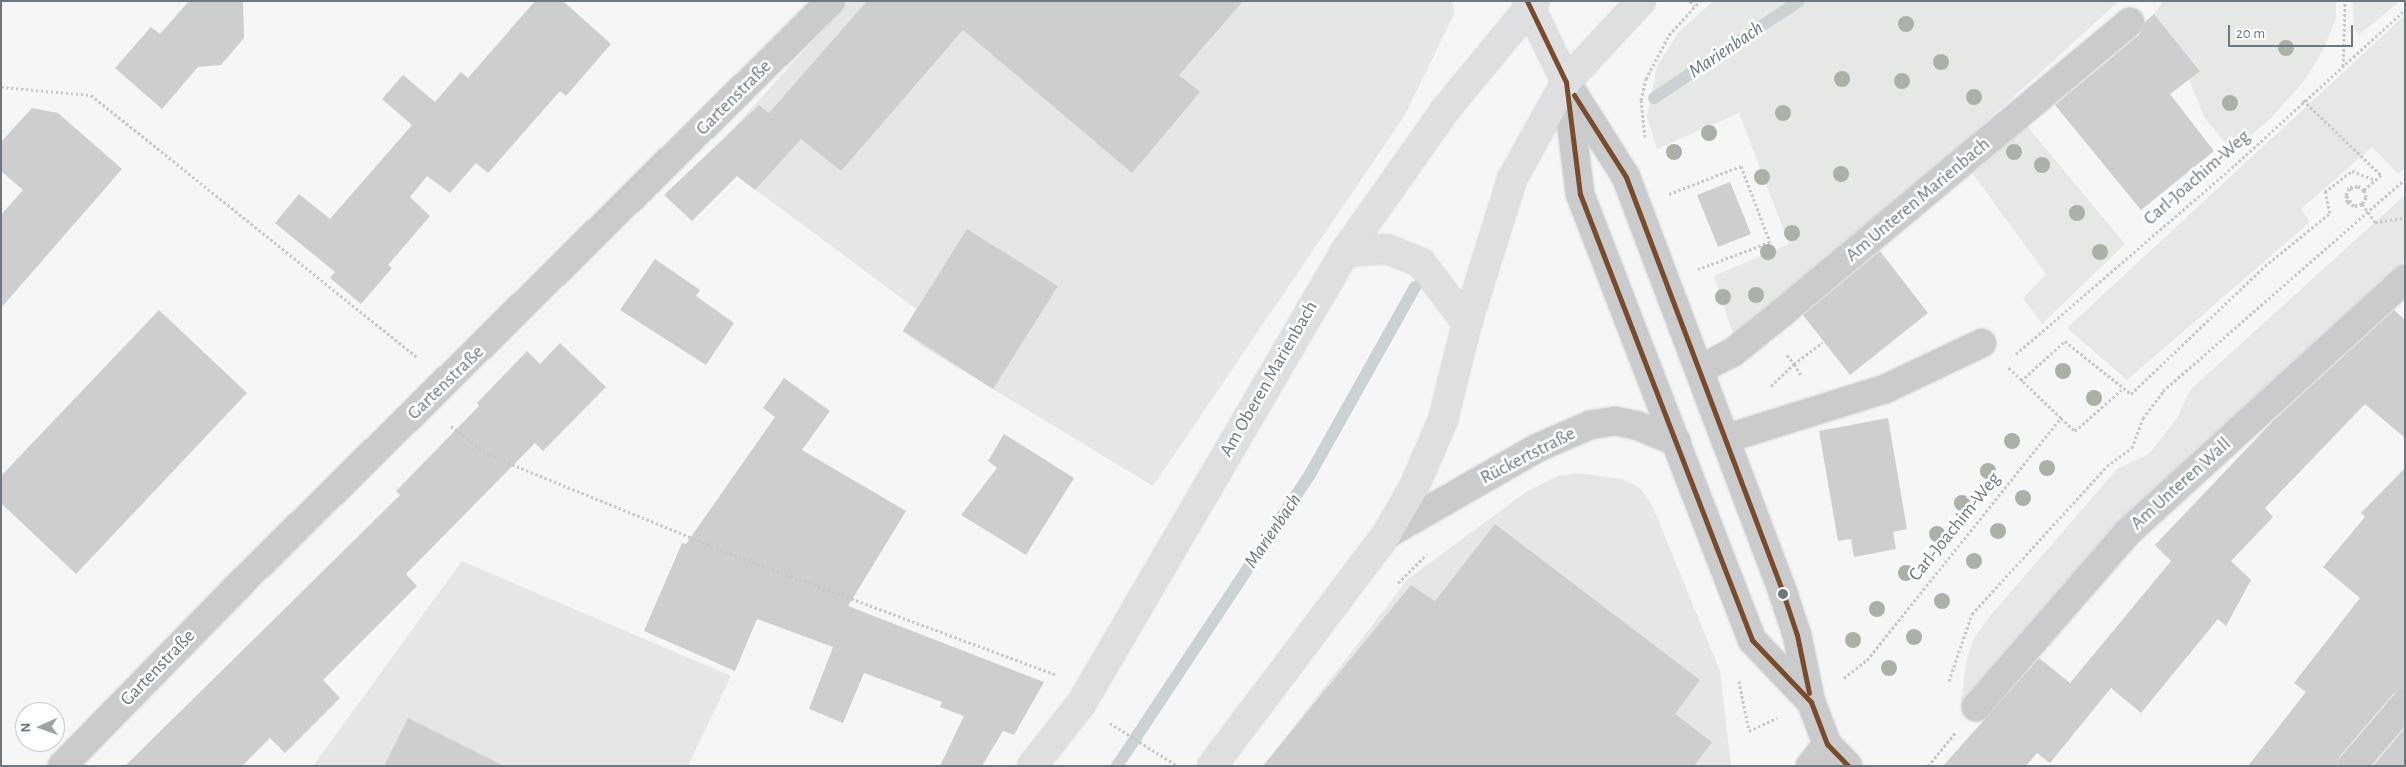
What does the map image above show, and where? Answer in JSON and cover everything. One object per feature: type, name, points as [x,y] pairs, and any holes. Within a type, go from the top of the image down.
[{"type":"main road","points":[[1212,766],[1387,534],[1414,487],[1443,420],[1467,323],[1512,179],[1566,82],[1641,1]]},
{"type":"main road","points":[[1530,3],[1566,82]]},
{"type":"main road","name":"Am Oberen Marienbach","points":[[1032,766],[1081,704],[1344,252],[1445,110],[1530,3]]},
{"type":"main road","points":[[1344,252],[1387,249],[1421,263],[1441,284],[1467,323]]},
{"type":"street","name":"Gartenstraße","points":[[62,766],[248,576],[831,1]]},
{"type":"street","name":"Am Unteren Marienbach","points":[[1700,368],[1732,353],[1784,312],[2130,22]]},
{"type":"street","points":[[1566,82],[1626,177],[1700,368],[1797,635],[1811,702],[1827,744],[1848,766]]},
{"type":"street","points":[[1566,82],[1580,194],[1752,640],[1811,702]]},
{"type":"street","name":"Am Unteren Wall","points":[[1976,707],[2127,533],[2405,280]]},
{"type":"street","points":[[1725,439],[1885,388],[1982,343]]},
{"type":"street","name":"Rückertstraße","points":[[1387,534],[1537,448],[1590,425],[1616,421],[1636,425],[1677,442]]},
{"type":"street","points":[[2352,766],[2405,704]]},
{"type":"street","points":[[1810,766],[1827,744]]},
{"type":"path","points":[[1690,1],[1694,6]]},
{"type":"path","points":[[1646,140],[1641,100],[1646,79],[1669,36],[1700,1]]},
{"type":"path","points":[[2342,66],[2345,1]]},
{"type":"path","name":"Carl-Joachim-Weg","points":[[1811,702],[1867,660],[2060,418],[2005,364],[2235,165],[2303,100],[2405,10]]},
{"type":"path","points":[[1,87],[91,95],[447,381]]},
{"type":"path","points":[[2303,100],[2381,174],[2364,190]]},
{"type":"path","points":[[1667,195],[1741,166],[1770,242],[1698,269]]},
{"type":"path","points":[[2021,381],[2065,341],[2122,390],[2131,394],[2265,266],[2330,213],[2325,192],[2352,171],[2375,180]]},
{"type":"path","points":[[1946,691],[1972,614],[2107,466],[2132,448],[2143,418],[2162,391],[2405,179]]},
{"type":"path","points":[[2346,195],[2350,188],[2358,186],[2364,190]]},
{"type":"path","points":[[2346,195],[2350,188],[2358,186],[2364,190],[2366,198],[2362,204],[2354,206]]},
{"type":"path","points":[[1664,188],[1671,203]]},
{"type":"path","points":[[2346,195],[2354,206]]},
{"type":"path","points":[[2354,206],[2362,204],[2366,198]]},
{"type":"path","points":[[2362,204],[2375,222],[2405,218]]},
{"type":"path","points":[[1694,261],[1701,278]]},
{"type":"path","points":[[2060,418],[2075,431],[2122,390]]},
{"type":"path","points":[[452,426],[489,455],[680,533],[1062,678],[1081,704]]},
{"type":"path","points":[[1392,590],[1433,549]]},
{"type":"path","points":[[1107,721],[1177,766]]},
{"type":"path","points":[[1928,766],[1955,733],[1950,728]]},
{"type":"shaded area","points":[[849,1],[1452,1],[1454,14],[1405,115],[1153,486],[922,346],[903,331],[916,309],[709,155]]},
{"type":"shaded area","points":[[1713,1],[2119,1],[1901,199],[1733,334],[1714,276],[1789,244],[1739,113],[1657,149],[1647,117],[1657,66],[1678,33]]},
{"type":"shaded area","points":[[2163,1],[2336,1],[2336,18],[2324,48],[2305,80],[2271,118],[2232,151],[2204,117],[2189,79],[2200,70],[2154,14]]},
{"type":"shaded area","points":[[2353,1],[2400,1],[2359,35],[2354,29]]},
{"type":"shaded area","points":[[2405,15],[2405,168],[2398,174],[2372,147],[2301,209],[2310,222],[2127,380],[2067,328]]},
{"type":"shaded area","points":[[2027,126],[2125,244],[2042,324],[2023,298],[2046,274],[1973,174]]},
{"type":"shaded area","points":[[2405,195],[2405,260],[2120,520],[1961,703],[1966,662],[1974,638],[1990,616],[2117,469],[2149,454],[2177,418],[2190,390]]},
{"type":"shaded area","points":[[1579,473],[1622,479],[1641,489],[1652,505],[1720,671],[1731,766],[1263,766],[1408,579],[1526,492],[1558,476]]},
{"type":"shaded area","points":[[462,561],[731,676],[688,766],[313,766]]},
{"type":"building","points":[[189,1],[243,1],[244,38],[221,65],[198,67],[162,109],[115,68],[151,27],[160,34]]},
{"type":"building","points":[[535,1],[563,1],[611,44],[566,96],[560,91],[488,173],[476,163],[450,193],[427,176],[410,197],[430,216],[388,265],[392,268],[361,304],[330,278],[335,272],[275,223],[299,194],[330,219],[412,125],[382,99],[403,75],[435,102],[461,72],[468,78]]},
{"type":"building","points":[[867,1],[1243,1],[1179,75],[1200,92],[1132,173],[963,30],[841,171],[801,139],[755,190],[737,176],[692,221],[664,195],[759,105],[769,113]]},
{"type":"building","points":[[2154,14],[2200,71],[2170,94],[2214,151],[2141,210],[2055,105],[2140,34],[2145,22]]},
{"type":"building","points":[[32,108],[58,113],[122,169],[1,308],[1,215],[23,190],[1,171],[1,142]]},
{"type":"building","points":[[1730,182],[1751,234],[1718,247],[1697,195]]},
{"type":"building","points":[[967,229],[1058,286],[993,389],[903,331]]},
{"type":"building","points":[[1880,251],[1928,313],[1850,375],[1803,315]]},
{"type":"building","points":[[655,259],[700,290],[696,296],[734,323],[706,365],[620,310]]},
{"type":"building","points":[[159,310],[247,393],[76,574],[1,503],[1,476]]},
{"type":"building","points":[[2394,310],[2405,320],[2405,438],[2365,404],[2265,508],[2273,517],[2231,561],[2251,580],[2226,626],[2218,619],[2141,713],[2111,688],[2050,763],[2037,753],[2026,766],[1943,766],[2039,658],[2070,683],[2171,561],[2155,545],[2273,421]]},
{"type":"building","points":[[560,343],[606,387],[543,451],[535,443],[406,574],[417,586],[323,680],[340,698],[285,753],[270,738],[242,766],[125,766],[400,495],[396,491],[479,406],[477,403],[527,351],[540,364]]},
{"type":"building","points":[[784,378],[830,411],[802,450],[906,511],[848,606],[1044,682],[1014,735],[1003,731],[982,766],[940,766],[964,716],[940,707],[942,702],[864,673],[843,723],[809,709],[833,647],[757,619],[735,671],[644,631],[682,543],[686,544],[775,417],[763,408]]},
{"type":"building","points":[[1888,418],[1907,529],[1893,532],[1896,549],[1854,557],[1851,539],[1838,541],[1819,431]]},
{"type":"building","points":[[1004,434],[1074,478],[1026,555],[961,515],[997,468],[988,461]]},
{"type":"building","points":[[2405,468],[2405,689],[2393,694],[2340,756],[2337,766],[2248,766],[2306,692],[2294,683],[2360,598],[2323,567],[2365,517],[2361,513]]},
{"type":"building","points":[[1495,524],[1700,680],[1675,714],[1712,742],[1694,766],[1263,766],[1411,585],[1435,601]]},
{"type":"building","points":[[408,718],[504,766],[384,766]]},
{"type":"building","points":[[2405,728],[2405,766],[2373,766]]},
{"type":"waterway","name":"Marienbach","points":[[1654,98],[1799,1]]},
{"type":"waterway","name":"Marienbach","points":[[1117,766],[1309,476],[1415,287]]},
{"type":"transit line","points":[[1527,1],[1566,82],[1580,194],[1752,640],[1811,702],[1827,744],[1848,766]]},
{"type":"transit line","points":[[1574,95],[1626,177],[1783,593],[1797,635],[1809,693]]}]
